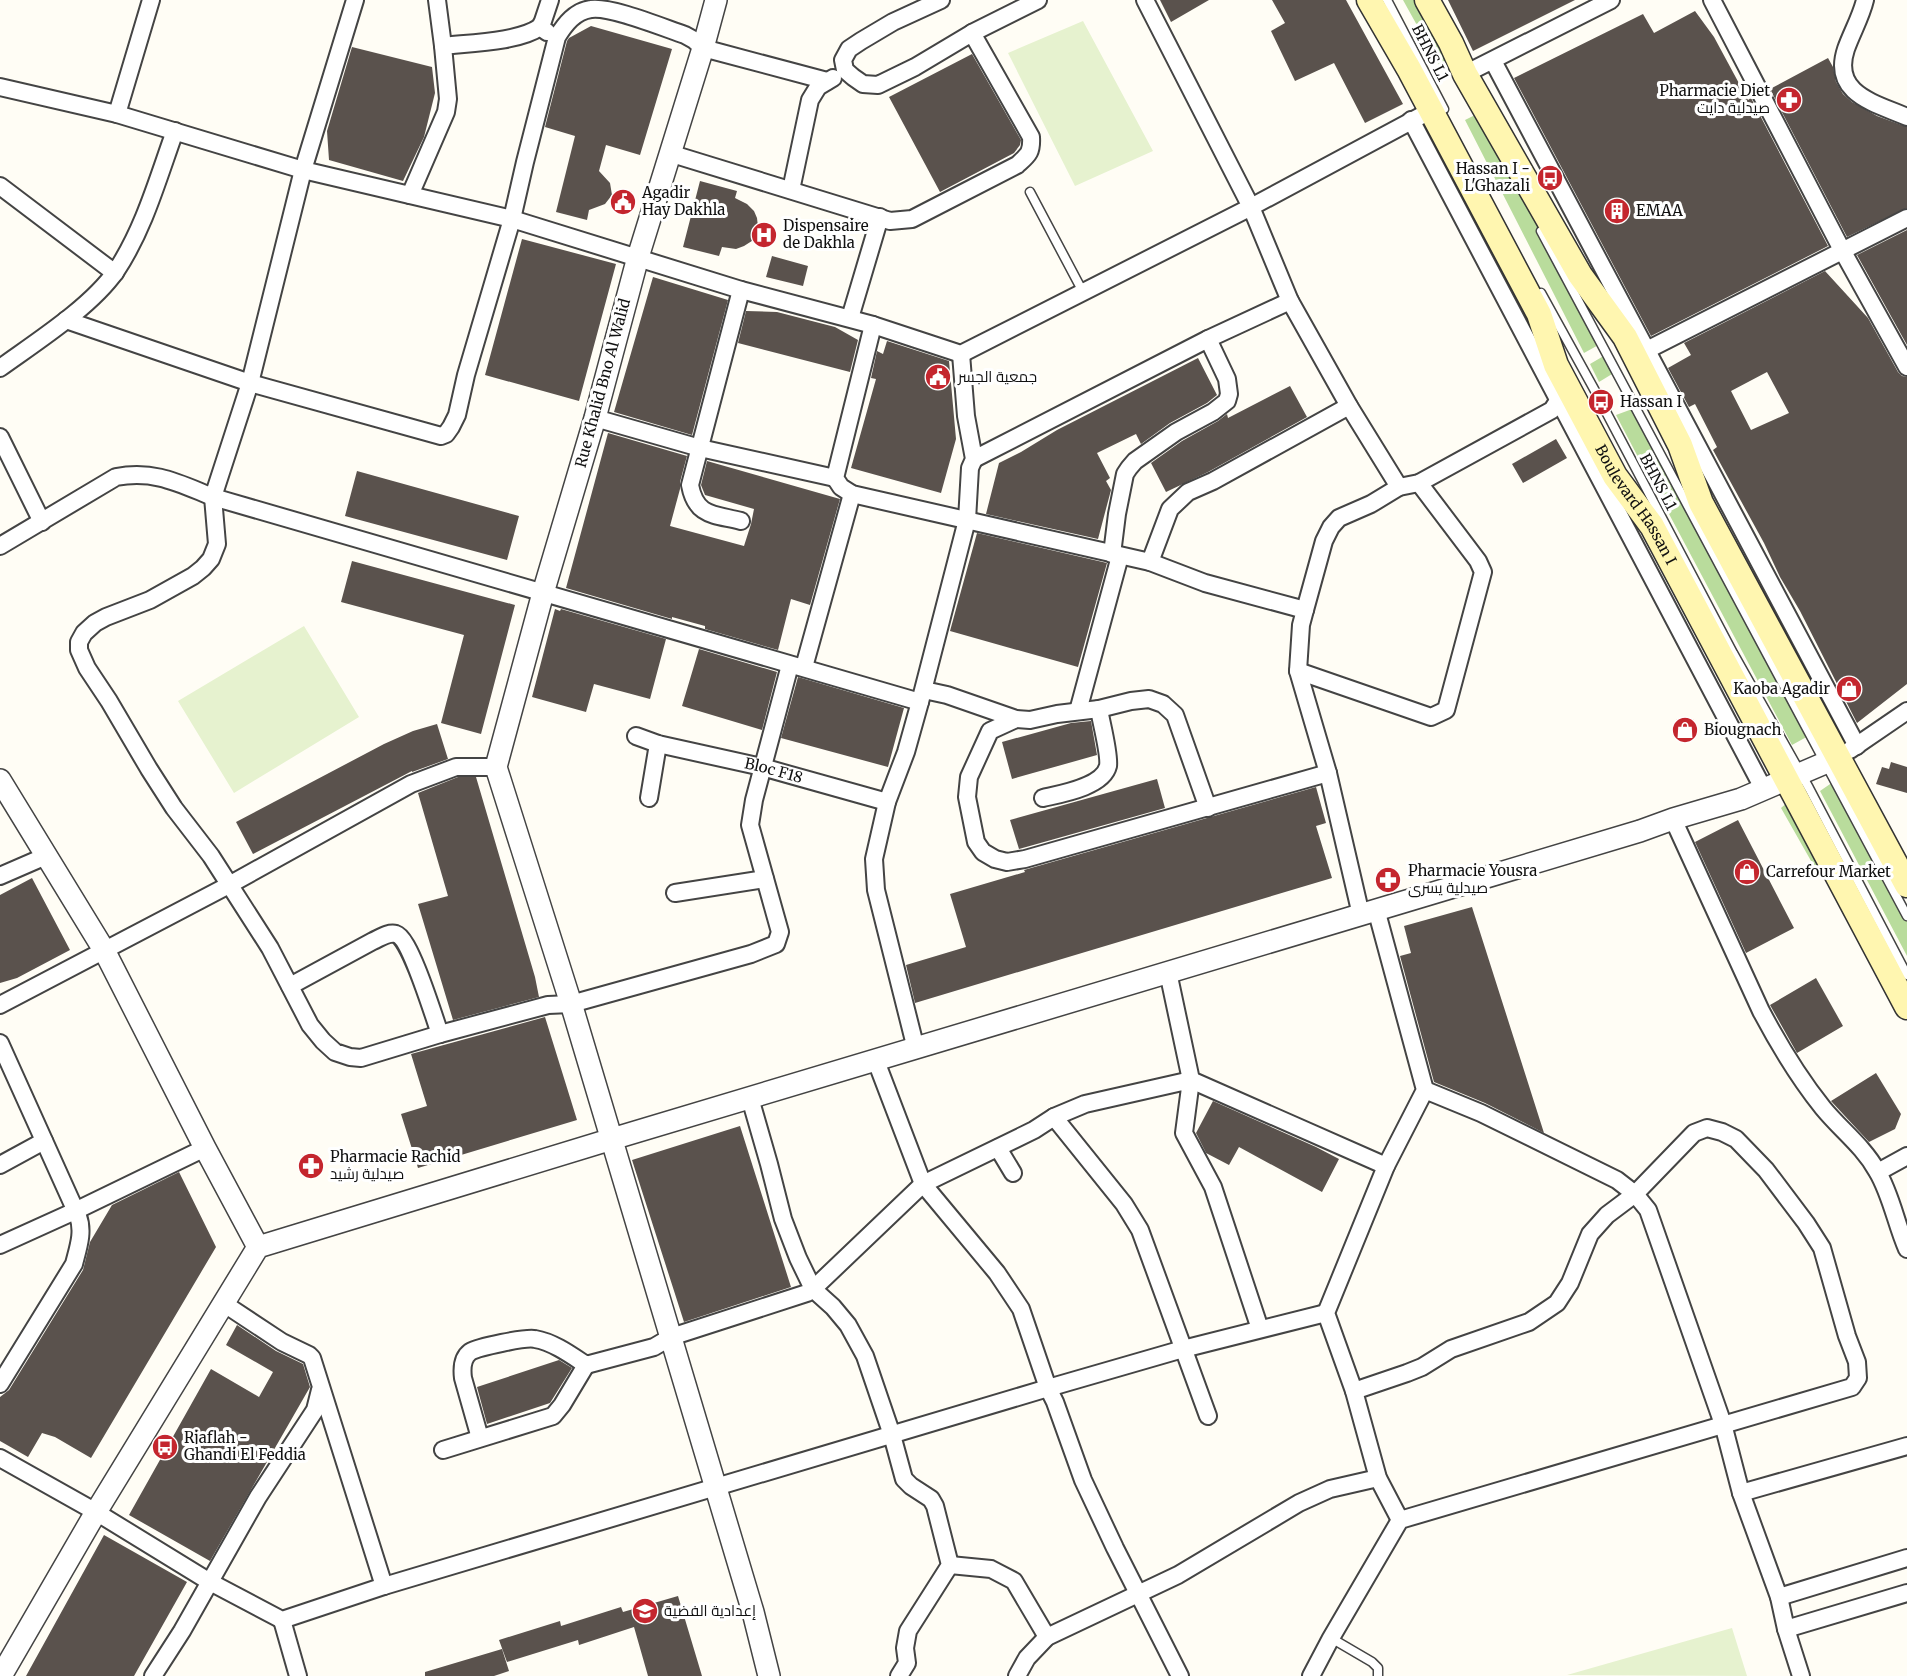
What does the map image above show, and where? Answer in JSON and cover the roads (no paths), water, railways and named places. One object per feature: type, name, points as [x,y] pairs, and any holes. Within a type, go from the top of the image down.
[{"type":"main road","name":"Boulevard Hassan I","points":[[1370,0],[1430,116],[1539,314],[1563,393],[1606,474],[1652,526],[1794,777],[1907,1007]]},
{"type":"main road","points":[[1427,0],[1465,74],[1580,275],[1625,337],[1680,445],[1701,503],[1841,756],[1907,885]]},
{"type":"street","points":[[117,114],[151,0]]},
{"type":"street","points":[[355,0],[303,170],[250,383],[213,497],[217,544],[211,559],[203,568],[150,600],[99,621],[84,633],[79,642],[79,650],[87,668],[149,769],[174,808],[211,856],[270,948],[310,1025],[329,1047],[342,1055],[362,1058],[548,1005],[571,1004],[751,954],[776,944],[780,932],[750,825],[754,800],[762,767],[852,494]]},
{"type":"street","points":[[410,195],[439,130],[448,99],[437,0]]},
{"type":"street","points":[[443,46],[524,34],[540,27],[549,0]]},
{"type":"street","name":"Rue Khalid Bno Al Walid","points":[[496,767],[638,257],[716,0]]},
{"type":"street","points":[[934,2],[893,22],[849,49],[843,60],[845,70],[863,84],[878,85],[915,67],[972,33],[1038,0]]},
{"type":"street","points":[[1145,0],[1251,207],[1290,301],[1349,406],[1400,487]]},
{"type":"street","points":[[1712,0],[1842,250],[1907,367]]},
{"type":"street","points":[[1865,0],[1844,58],[1847,83],[1856,94],[1907,117]]},
{"type":"street","points":[[1465,74],[1604,2]]},
{"type":"street","points":[[66,320],[250,383],[441,436],[446,434],[457,415],[466,375],[512,219],[557,37],[566,23],[590,9],[605,9],[685,35],[703,48],[827,81]]},
{"type":"street","points":[[540,27],[557,37]]},
{"type":"street","points":[[669,153],[880,217],[902,221],[912,219],[1017,165],[1032,148],[1031,137],[972,33]]},
{"type":"street","points":[[1492,61],[1647,350],[1841,756]]},
{"type":"street","points":[[791,190],[810,100],[818,87],[845,70]]},
{"type":"street","points":[[0,87],[117,114],[303,170],[512,219],[741,290],[850,318],[961,354],[1430,116]]},
{"type":"street","points":[[0,368],[66,320],[115,273],[136,237],[175,131]]},
{"type":"street","points":[[0,186],[115,273]]},
{"type":"street","points":[[850,318],[880,217]]},
{"type":"street","points":[[1647,350],[1907,218]]},
{"type":"street","points":[[741,290],[690,485],[693,500],[698,507],[709,513],[741,521]]},
{"type":"street","points":[[974,459],[1208,339],[1290,301]]},
{"type":"street","points":[[873,325],[835,478],[841,488],[852,494],[1150,562],[1205,583],[1305,610]]},
{"type":"street","points":[[1078,711],[1116,555],[1117,514],[1125,474],[1135,461],[1176,432],[1213,412],[1227,401],[1229,394],[1227,379],[1208,339]]},
{"type":"street","points":[[916,1049],[878,899],[874,874],[876,843],[922,696],[967,520],[970,468],[974,459],[966,416],[961,354]]},
{"type":"street","points":[[1400,1520],[1378,1478],[1354,1391],[1326,1313],[1386,1166],[1425,1090],[1369,912],[1298,671],[1300,625],[1324,541],[1339,518],[1371,504],[1400,487],[1419,483],[1551,410],[1563,393]]},
{"type":"street","points":[[1150,562],[1170,509],[1188,492],[1213,481],[1349,406]]},
{"type":"street","points":[[595,418],[700,448],[835,478]]},
{"type":"street","points":[[0,437],[42,522]]},
{"type":"street","points":[[0,546],[116,477],[133,474],[149,475],[172,481],[213,497],[797,666],[922,696],[947,695],[1016,719],[1030,720],[1149,699],[1163,704],[1174,715],[1208,808]]},
{"type":"street","points":[[1606,474],[1764,790]]},
{"type":"street","points":[[1298,671],[1431,717],[1446,710],[1483,572],[1478,561],[1419,483]]},
{"type":"street","points":[[1042,798],[1080,788],[1091,783],[1106,770],[1108,760],[1099,709]]},
{"type":"street","points":[[1,1676],[96,1512],[258,1247],[1741,799],[1841,756],[1907,711]]},
{"type":"street","points":[[1016,719],[990,731],[969,777],[967,797],[976,842],[982,852],[995,859],[1008,862],[1328,773]]},
{"type":"street","name":"Bloc F18","points":[[636,736],[658,744],[762,767],[887,802]]},
{"type":"street","points":[[649,798],[658,744]]},
{"type":"street","points":[[0,1005],[229,885],[411,784],[456,767],[496,767],[612,1139],[753,1612],[769,1676]]},
{"type":"street","points":[[0,780],[104,950],[258,1247]]},
{"type":"street","points":[[1673,819],[1775,1037],[1824,1110],[1860,1146],[1878,1172],[1907,1249]]},
{"type":"street","points":[[0,876],[46,856]]},
{"type":"street","points":[[675,893],[765,879]]},
{"type":"street","points":[[290,986],[373,941],[386,935],[396,934],[402,937],[410,950],[440,1034]]},
{"type":"street","points":[[1168,972],[1191,1080],[1184,1133],[1213,1187],[1260,1329]]},
{"type":"street","points":[[0,1043],[81,1229],[80,1244],[74,1264],[0,1384]]},
{"type":"street","points":[[876,1061],[923,1184],[1011,1293],[1021,1309],[1083,1480],[1180,1676]]},
{"type":"street","points":[[443,1450],[554,1416],[586,1365],[654,1347],[671,1337],[813,1289],[923,1184],[1034,1130],[1054,1117],[1085,1104],[1191,1080],[1386,1166]]},
{"type":"street","points":[[1425,1090],[1491,1118],[1617,1180],[1642,1201],[1653,1220],[1723,1424],[1741,1493],[1779,1597],[1786,1629],[1801,1676]]},
{"type":"street","points":[[750,1098],[783,1219],[798,1258],[813,1289],[833,1307],[856,1336],[892,1435],[904,1479],[931,1499],[935,1506],[950,1565],[908,1631],[905,1647],[907,1663],[899,1676]]},
{"type":"street","points":[[1054,1117],[1135,1219],[1208,1416]]},
{"type":"street","points":[[1311,1676],[1400,1520],[1852,1387],[1858,1377],[1857,1362],[1847,1336],[1822,1248],[1806,1222],[1747,1148],[1722,1132],[1707,1128],[1694,1133],[1635,1194],[1607,1215],[1590,1234],[1570,1283],[1557,1304],[1529,1322],[1451,1349],[1422,1367],[1354,1391]]},
{"type":"street","points":[[0,1165],[44,1142]]},
{"type":"street","points":[[0,1245],[205,1148]]},
{"type":"street","points":[[998,1148],[1012,1173]]},
{"type":"street","points":[[1878,1172],[1907,1156]]},
{"type":"street","points":[[223,1303],[282,1342],[312,1358],[384,1586]]},
{"type":"street","points":[[282,1620],[384,1586],[1048,1388],[1183,1349],[1326,1313]]},
{"type":"street","points":[[480,1438],[463,1378],[462,1368],[470,1352],[504,1343],[536,1339],[586,1365]]},
{"type":"street","points":[[153,1676],[182,1631],[258,1497],[315,1410],[320,1389]]},
{"type":"street","points":[[1741,1493],[1907,1446]]},
{"type":"street","points":[[0,1458],[96,1512],[210,1582],[282,1620],[298,1676]]},
{"type":"street","points":[[1017,1676],[1027,1658],[1047,1637],[1178,1575],[1299,1503],[1330,1489],[1378,1478]]},
{"type":"street","points":[[1779,1597],[1907,1558]]},
{"type":"street","points":[[950,1565],[991,1569],[1014,1581],[1047,1637]]},
{"type":"street","points":[[1786,1629],[1907,1593]]},
{"type":"lane","name":"BHNS L1","points":[[1388,0],[1430,116]]},
{"type":"lane","name":"BHNS L1","points":[[1417,0],[1438,39]]},
{"type":"lane","name":"BHNS L1","points":[[1443,49],[1502,158]]},
{"type":"lane","points":[[1030,192],[1083,292]]},
{"type":"lane","name":"BHNS L1","points":[[1536,221],[1841,756],[1907,916]]},
{"type":"lane","name":"BHNS L1","points":[[1538,287],[1733,653],[1794,777],[1907,975]]},
{"type":"lane","points":[[1331,1638],[1372,1662],[1378,1668],[1378,1676]]},
{"type":"place","name":"Pharmacie Diet صيدلية دايت","points":[[1789,100]]},
{"type":"place","name":"Hassan I - L'Ghazali","points":[[1550,178]]},
{"type":"place","name":"Agadir Hay Dakhla","points":[[623,202]]},
{"type":"place","name":"EMAA","points":[[1617,211]]},
{"type":"place","name":"Dispensaire de Dakhla","points":[[764,235]]},
{"type":"place","name":"جمعية الجسر","points":[[938,377]]},
{"type":"place","name":"Hassan I","points":[[1601,402]]},
{"type":"place","name":"Kaoba Agadir","points":[[1849,689]]},
{"type":"place","name":"Biougnach","points":[[1685,730]]},
{"type":"place","name":"Carrefour Market","points":[[1747,872]]},
{"type":"place","name":"Pharmacie Yousra صيدلية يسرى","points":[[1388,880]]},
{"type":"place","name":"Pharmacie Rachid صيدلية رشيد","points":[[311,1166]]},
{"type":"place","name":"Rjaflah - Ghandi El Feddia","points":[[165,1447]]},
{"type":"place","name":"إعدادية الفضية","points":[[645,1611]]}]
